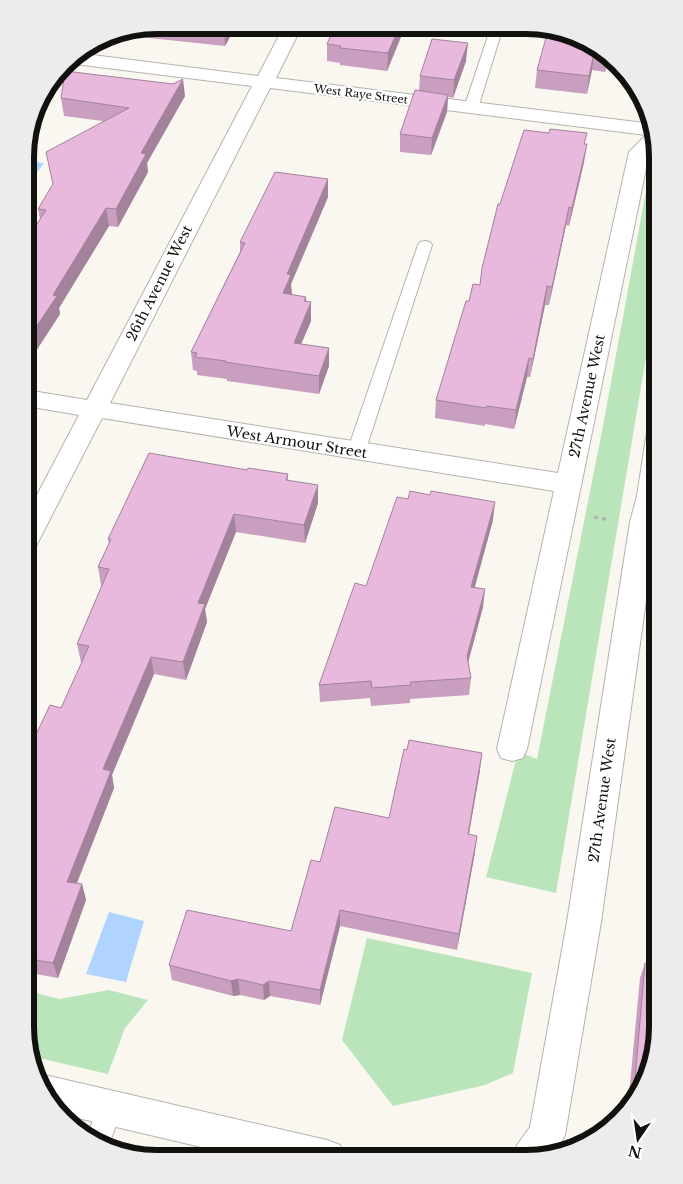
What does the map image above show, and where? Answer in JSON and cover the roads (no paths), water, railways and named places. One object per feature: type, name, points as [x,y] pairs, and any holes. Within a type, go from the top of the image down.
[{"type":"street","name":"26th Avenue West","points":[[34,525],[289,34]]},
{"type":"street","name":"West Raye Street","points":[[81,59],[646,129]]},
{"type":"street","name":"27th Avenue West","points":[[512,749],[639,152],[648,143]]},
{"type":"street","name":"West Armour Street","points":[[34,399],[356,452],[568,484]]},
{"type":"street","name":"27th Avenue West","points":[[537,1149],[547,1136],[584,922],[643,522],[649,508]]},
{"type":"street","points":[[56,1098],[104,1124],[275,1150]]},
{"type":"lane","points":[[471,108],[495,34]]},
{"type":"lane","points":[[356,452],[425,245]]},
{"type":"water","points":[[34,162],[44,163],[34,177]]},
{"type":"water","points":[[109,912],[144,921],[126,982],[86,974]]}]
